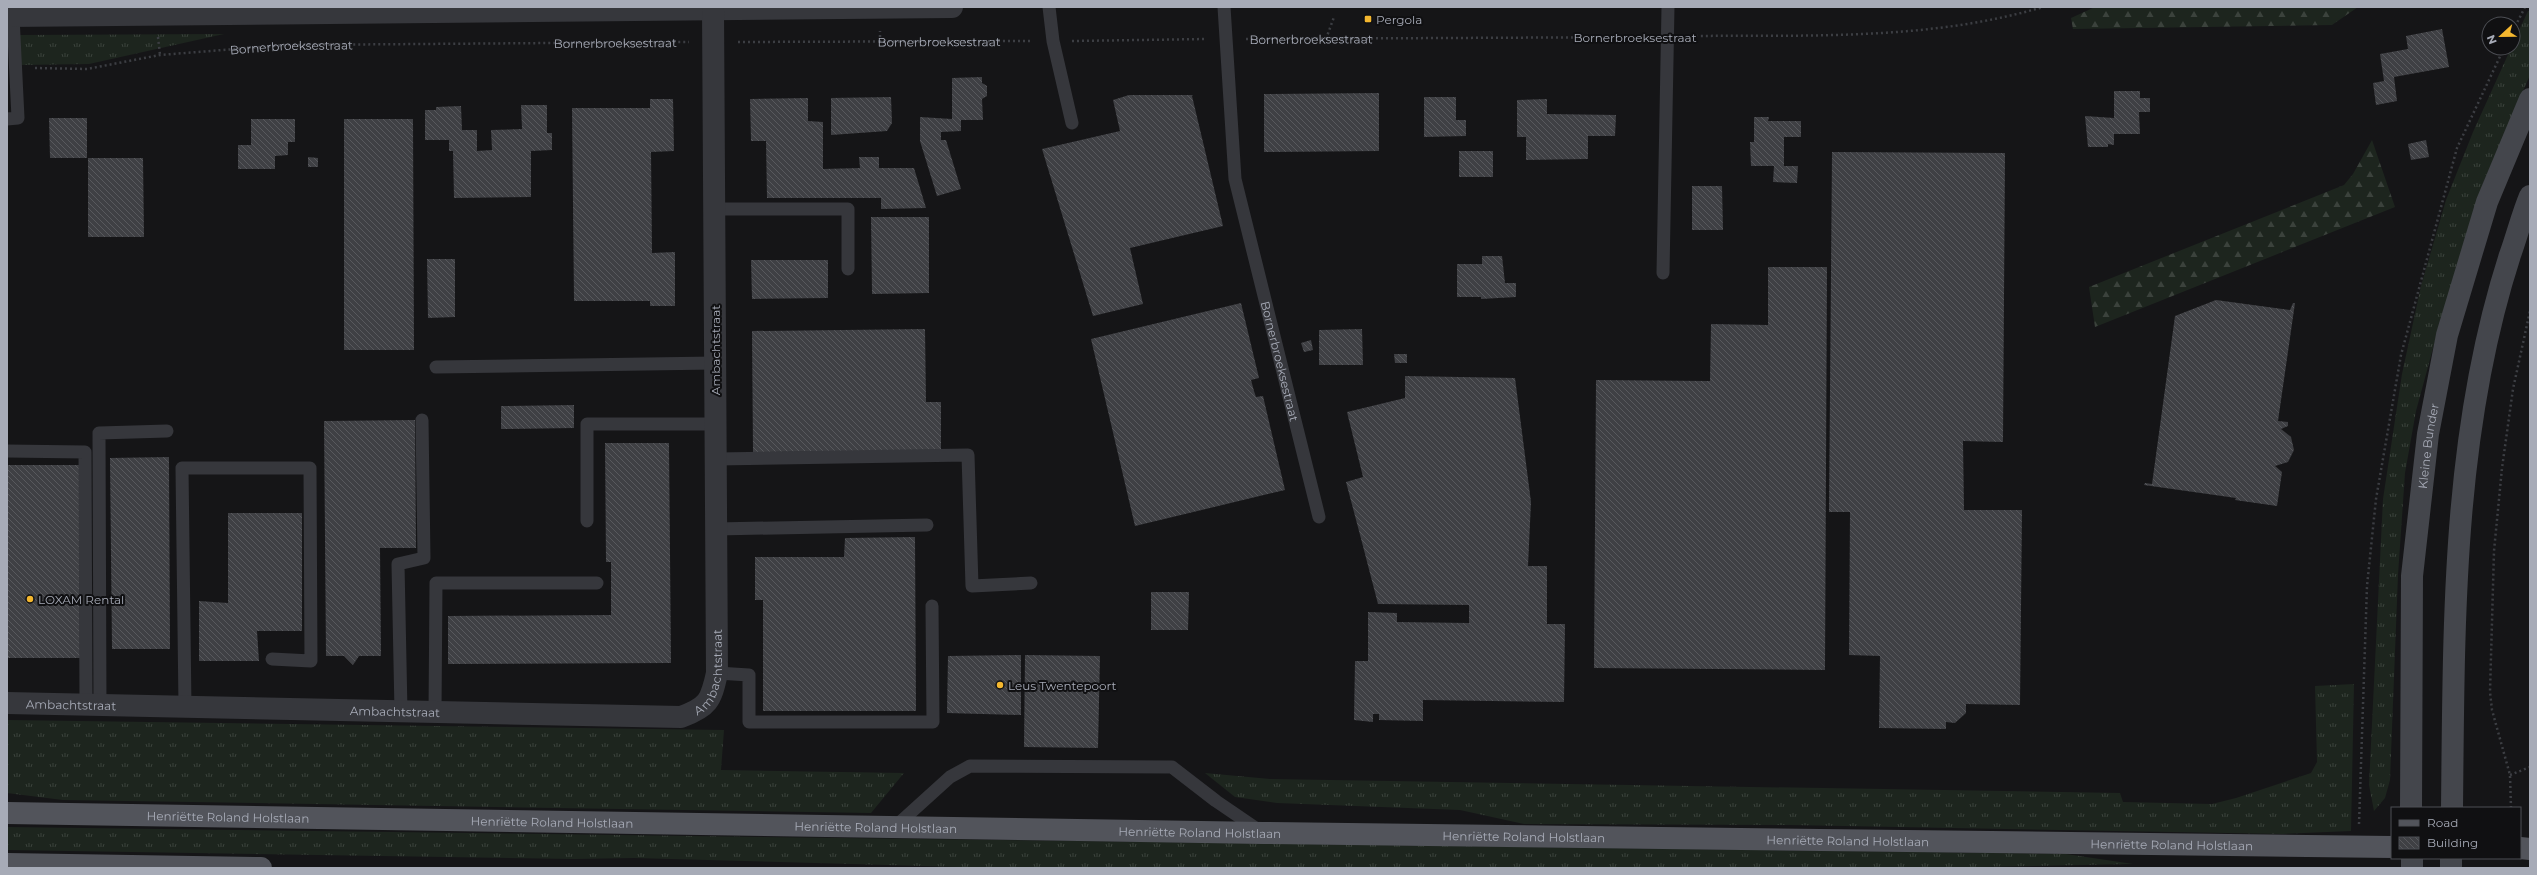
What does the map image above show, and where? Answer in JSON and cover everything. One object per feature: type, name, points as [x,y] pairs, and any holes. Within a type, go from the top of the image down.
[{"type":"main road","name":"Kleine Bunder","points":[[2411,807],[2412,576],[2428,434],[2447,335],[2487,202],[2530,99]]},
{"type":"main road","points":[[2452,807],[2454,633],[2462,489],[2468,440],[2494,305],[2530,196]]},
{"type":"main road","name":"Henriëtte Roland Holstlaan","points":[[7,812],[897,825],[1263,833],[2391,847]]},
{"type":"main road","points":[[7,864],[261,868]]},
{"type":"street","points":[[10,16],[351,10],[713,10],[952,7]]},
{"type":"street","name":"Ambachtstraat","points":[[7,703],[93,706],[681,717],[700,710],[712,697],[718,673],[713,10]]},
{"type":"lane","points":[[1049,7],[1053,41],[1072,123]]},
{"type":"lane","name":"Bornerbroeksestraat","points":[[1224,7],[1225,39],[1236,180],[1318,517]]},
{"type":"lane","points":[[1663,273],[1668,7]]},
{"type":"lane","points":[[7,119],[18,118],[10,16]]},
{"type":"lane","points":[[714,209],[848,209],[848,269]]},
{"type":"lane","points":[[436,367],[715,363]]},
{"type":"lane","points":[[401,712],[398,564],[424,558],[422,420]]},
{"type":"lane","points":[[587,521],[587,424],[716,424]]},
{"type":"lane","points":[[93,706],[98,433],[167,432]]},
{"type":"lane","points":[[7,451],[85,452],[93,706]]},
{"type":"lane","points":[[717,459],[968,455],[972,586],[1031,583]]},
{"type":"lane","points":[[185,707],[182,468],[310,468],[311,661],[272,659]]},
{"type":"lane","points":[[716,528],[927,525]]},
{"type":"lane","points":[[435,712],[436,583],[597,583]]},
{"type":"lane","points":[[718,673],[749,674],[750,722],[933,722],[932,606]]},
{"type":"lane","points":[[897,825],[950,777],[970,766],[1172,767],[1216,801],[1263,833]]},
{"type":"path","name":"Bornerbroeksestraat","points":[[15,68],[87,69],[160,55],[286,45],[1805,35],[1914,31],[2000,20],[2043,7]]},
{"type":"path","points":[[2520,16],[2525,7]]},
{"type":"path","points":[[1326,39],[1334,17]]},
{"type":"path","points":[[2511,807],[2510,775],[2492,710],[2490,692],[2494,551],[2513,389],[2530,311]]},
{"type":"path","points":[[2510,775],[2530,767]]},
{"type":"green space","points":[[2095,7],[2358,7],[2332,25],[2073,29],[2071,18]]},
{"type":"green space","points":[[2528,11],[2530,11],[2530,75],[2484,181],[2439,326],[2416,411],[2405,473],[2398,575],[2390,780],[2385,798],[2374,811],[2369,785],[2383,499],[2402,374],[2421,286],[2446,200],[2473,132],[2507,56],[2521,56],[2521,26]]},
{"type":"green space","points":[[224,34],[89,64],[21,65],[19,35]]},
{"type":"green space","points":[[2372,140],[2395,207],[2095,327],[2089,287],[2344,185],[2353,174]]},
{"type":"green space","points":[[2354,684],[2351,831],[2283,834],[1790,825],[1524,824],[1460,810],[1277,803],[1235,797],[1205,773],[1270,779],[2120,793],[2123,802],[2212,804],[2236,798],[2311,773],[2317,762],[2315,686]]},
{"type":"green space","points":[[7,720],[724,730],[721,770],[904,773],[871,813],[63,800],[7,793]]},
{"type":"green space","points":[[7,827],[2066,854],[2133,864],[1925,868],[958,867],[634,858],[574,859],[7,850]]},
{"type":"building","points":[[2442,29],[2449,67],[2394,77],[2397,101],[2376,105],[2373,83],[2384,81],[2380,54],[2408,49],[2406,36]]},
{"type":"building","points":[[982,77],[982,83],[987,86],[987,96],[982,99],[983,120],[961,120],[961,131],[941,132],[941,140],[946,140],[961,189],[937,196],[920,141],[920,117],[952,119],[952,78]]},
{"type":"building","points":[[2114,91],[2140,91],[2140,98],[2150,98],[2150,112],[2139,112],[2140,134],[2114,134],[2114,145],[2108,144],[2108,147],[2088,147],[2085,116],[2114,118]]},
{"type":"building","points":[[1379,93],[1379,151],[1264,152],[1264,94]]},
{"type":"building","points":[[1129,95],[1193,95],[1223,226],[1130,248],[1143,304],[1093,316],[1042,149],[1120,131],[1113,100]]},
{"type":"building","points":[[891,97],[892,123],[887,131],[831,135],[831,98]]},
{"type":"building","points":[[1424,97],[1456,97],[1456,120],[1466,120],[1466,136],[1424,137]]},
{"type":"building","points":[[808,98],[808,121],[823,122],[823,169],[860,168],[859,157],[879,157],[879,168],[914,168],[926,208],[881,209],[881,198],[767,198],[766,141],[751,141],[750,99]]},
{"type":"building","points":[[650,99],[673,99],[674,151],[651,152],[652,253],[675,252],[675,306],[650,306],[650,301],[574,301],[572,108],[650,108]]},
{"type":"building","points":[[1547,99],[1547,114],[1616,115],[1615,136],[1588,136],[1588,159],[1526,160],[1526,137],[1517,137],[1517,100]]},
{"type":"building","points":[[521,105],[547,105],[547,133],[552,133],[552,150],[531,151],[531,197],[454,198],[453,151],[449,151],[449,140],[425,140],[425,110],[436,110],[436,107],[461,106],[462,130],[477,130],[477,151],[492,150],[491,130],[522,129]]},
{"type":"building","points":[[1754,117],[1769,117],[1768,121],[1801,121],[1801,137],[1784,137],[1784,166],[1798,166],[1797,183],[1773,182],[1774,166],[1751,166],[1750,142],[1754,142]]},
{"type":"building","points":[[49,118],[87,118],[87,158],[50,158]]},
{"type":"building","points":[[251,119],[295,119],[295,142],[288,142],[288,155],[275,156],[275,169],[238,169],[238,145],[251,145]]},
{"type":"building","points":[[344,119],[413,119],[414,350],[344,350]]},
{"type":"building","points":[[2426,140],[2429,157],[2411,160],[2408,144]]},
{"type":"building","points":[[1459,151],[1493,151],[1493,177],[1459,177]]},
{"type":"building","points":[[1832,152],[2005,153],[2003,442],[1963,441],[1964,510],[2022,510],[2020,705],[1966,704],[1966,713],[1955,723],[1946,722],[1946,729],[1879,728],[1880,656],[1849,655],[1850,512],[1829,512]]},
{"type":"building","points":[[308,157],[318,158],[318,167],[308,167]]},
{"type":"building","points":[[88,158],[143,158],[144,237],[88,237]]},
{"type":"building","points":[[1692,186],[1722,186],[1723,230],[1692,230]]},
{"type":"building","points":[[871,217],[929,217],[929,293],[872,294]]},
{"type":"building","points":[[1482,256],[1502,256],[1505,283],[1516,283],[1516,297],[1481,299],[1481,297],[1457,297],[1457,264],[1482,264]]},
{"type":"building","points":[[427,259],[455,259],[455,317],[428,318]]},
{"type":"building","points":[[751,260],[828,260],[828,298],[752,299]]},
{"type":"building","points":[[1768,267],[1827,267],[1825,670],[1594,668],[1596,380],[1710,381],[1711,324],[1768,325]]},
{"type":"building","points":[[2216,300],[2290,310],[2293,303],[2295,303],[2278,421],[2288,422],[2288,426],[2281,429],[2291,437],[2294,450],[2288,462],[2275,466],[2282,472],[2277,506],[2235,500],[2236,498],[2144,485],[2145,483],[2152,484],[2175,316]]},
{"type":"building","points":[[1241,303],[1259,378],[1251,380],[1256,397],[1263,396],[1285,490],[1135,526],[1091,339]]},
{"type":"building","points":[[925,329],[926,402],[941,402],[941,451],[753,452],[752,331]]},
{"type":"building","points":[[1362,329],[1363,365],[1319,365],[1319,330]]},
{"type":"building","points":[[1311,340],[1313,350],[1304,352],[1301,343]]},
{"type":"building","points":[[1394,354],[1407,354],[1407,363],[1395,363]]},
{"type":"building","points":[[1405,376],[1515,378],[1531,502],[1528,566],[1547,566],[1547,624],[1565,624],[1564,702],[1423,700],[1423,721],[1379,720],[1379,714],[1373,714],[1373,722],[1354,720],[1355,661],[1368,661],[1368,612],[1397,613],[1397,622],[1469,623],[1469,605],[1378,604],[1346,482],[1363,477],[1347,412],[1405,398]]},
{"type":"building","points":[[574,405],[574,428],[501,429],[501,406]]},
{"type":"building","points":[[415,420],[416,548],[380,548],[381,656],[359,656],[353,665],[344,656],[326,656],[324,421]]},
{"type":"building","points":[[605,443],[669,443],[671,663],[448,664],[448,616],[611,615],[611,562],[606,562]]},
{"type":"building","points":[[169,457],[170,649],[112,649],[110,458]]},
{"type":"building","points":[[7,465],[79,465],[80,658],[7,658]]},
{"type":"building","points":[[228,513],[302,513],[302,631],[257,631],[259,661],[199,661],[199,601],[228,603]]},
{"type":"building","points":[[915,537],[916,711],[763,711],[763,600],[755,600],[755,557],[844,557],[845,538]]},
{"type":"building","points":[[1151,592],[1189,592],[1188,630],[1151,630]]},
{"type":"building","points":[[1021,655],[1021,715],[947,713],[948,656]]},
{"type":"building","points":[[1025,655],[1100,656],[1098,748],[1024,747]]},
{"type":"place","name":"Pergola","points":[[1368,19]]},
{"type":"place","name":"LOXAM Rental","points":[[30,599]]},
{"type":"place","name":"Leus Twentepoort","points":[[1000,685]]}]
